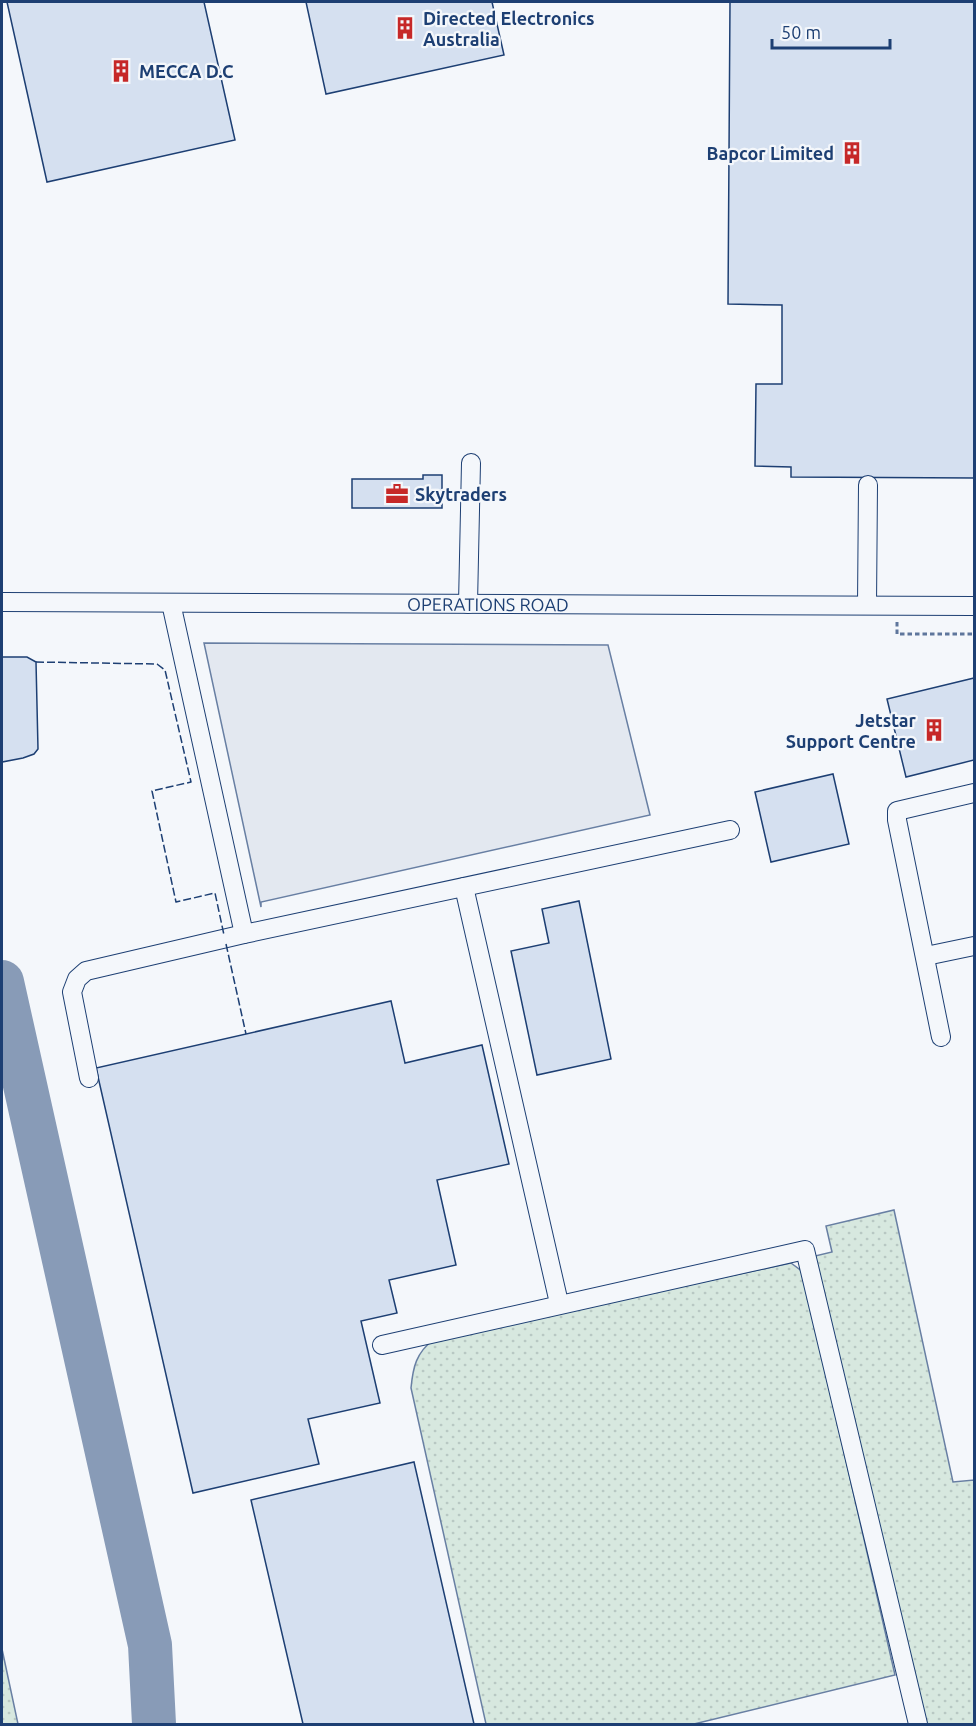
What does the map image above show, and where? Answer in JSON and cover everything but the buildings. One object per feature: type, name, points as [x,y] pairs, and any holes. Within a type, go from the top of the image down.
[{"type":"street","points":[[468,604],[471,462]]},
{"type":"street","points":[[867,605],[868,485]]},
{"type":"street","name":"OPERATIONS ROAD","points":[[2,602],[975,606]]},
{"type":"street","points":[[171,603],[244,934]]},
{"type":"street","points":[[941,1037],[897,811],[975,793]]},
{"type":"street","points":[[88,1078],[72,1006],[72,992],[77,979],[86,971],[244,934],[730,830]]},
{"type":"street","points":[[464,887],[559,1303]]},
{"type":"street","points":[[926,956],[975,946]]},
{"type":"street","points":[[382,1345],[559,1303],[806,1250],[918,1725]]},
{"type":"path","points":[[897,605],[897,634],[975,634]]},
{"type":"shaded area","points":[[204,643],[608,645],[650,815],[261,902],[261,907]]},
{"type":"shaded area","points":[[894,1210],[953,1482],[974,1480],[974,1724],[923,1724],[815,1256],[832,1252],[826,1226]]},
{"type":"shaded area","points":[[791,1263],[803,1272],[895,1675],[694,1724],[486,1724],[411,1388],[414,1367],[419,1355],[434,1339]]},
{"type":"shaded area","points":[[2,1649],[18,1724],[2,1724]]},
{"type":"taxiway","points":[[2,982],[150,1645],[154,1724]]},
{"type":"fence","points":[[36,662],[157,664],[165,670],[191,782],[152,791],[176,902],[215,893],[224,935]]},
{"type":"fence","points":[[226,944],[246,1034]]},
{"type":"place","name":"Directed Electronics Australia","points":[[405,28]]},
{"type":"place","name":"MECCA D.C","points":[[121,71]]},
{"type":"place","name":"Bapcor Limited","points":[[852,153]]},
{"type":"place","name":"Skytraders","points":[[397,494]]},
{"type":"place","name":"Jetstar Support Centre","points":[[934,730]]}]
